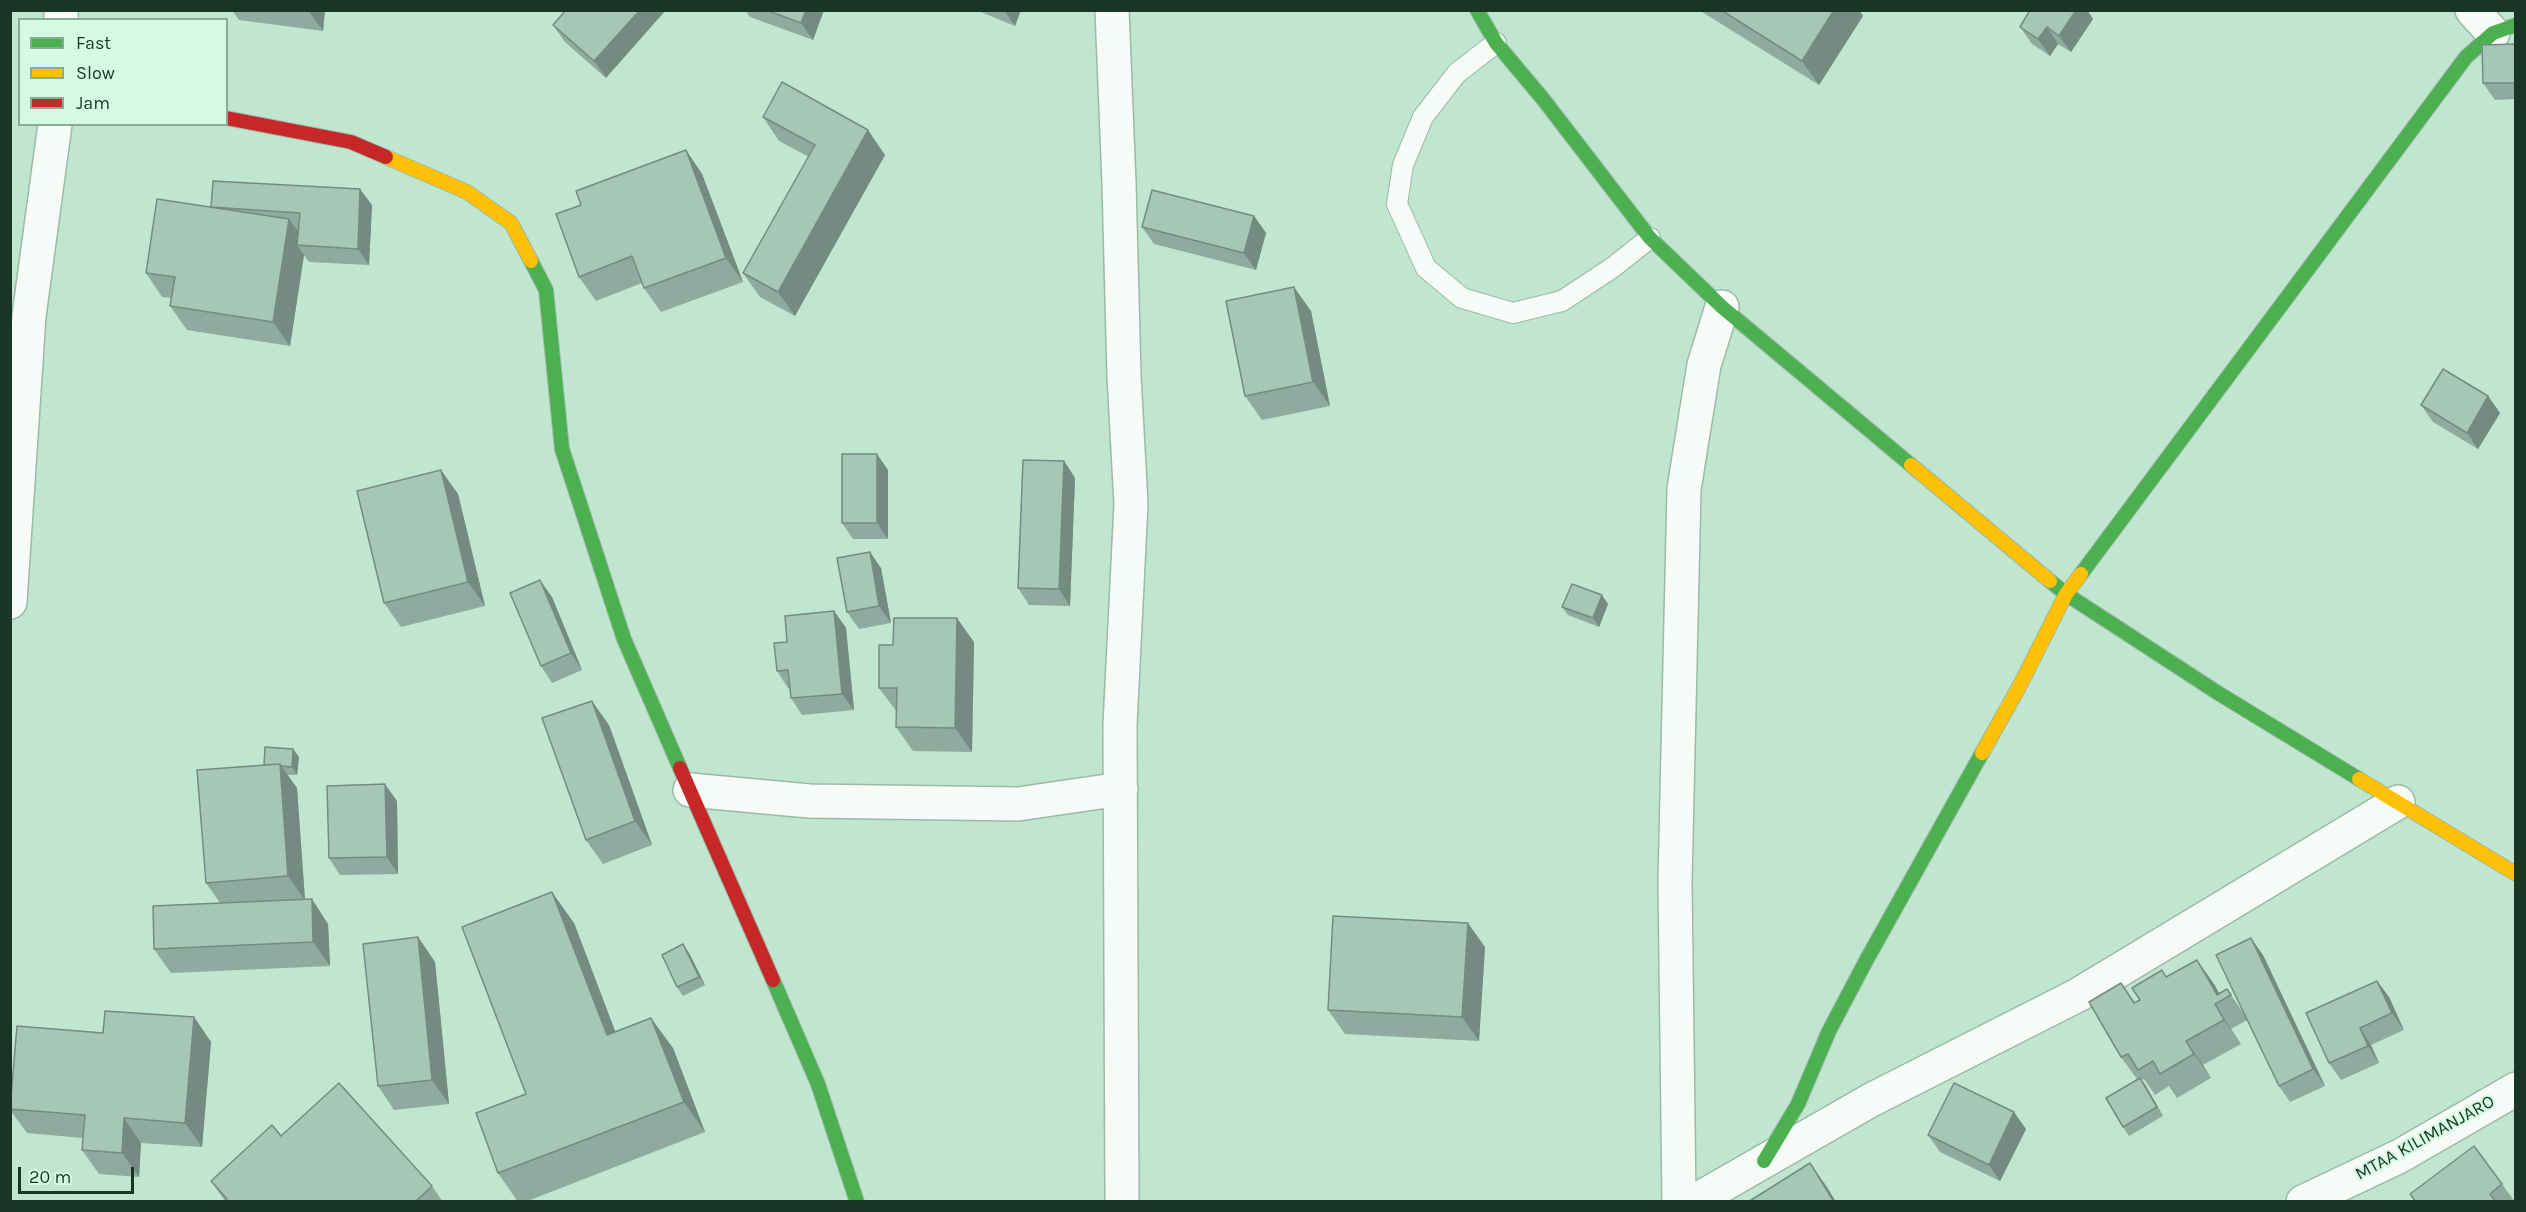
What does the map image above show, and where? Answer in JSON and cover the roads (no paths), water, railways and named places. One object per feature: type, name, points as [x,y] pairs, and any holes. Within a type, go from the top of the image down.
[{"type":"street","points":[[1112,10],[1124,376],[1131,504],[1120,725],[1122,1202]]},
{"type":"street","points":[[1477,10],[1496,43],[1543,99],[1650,238],[1722,307],[2066,594],[2218,693],[2516,874]]},
{"type":"street","points":[[1764,1161],[1798,1104],[1829,1031],[1867,959],[2019,687],[2066,594],[2466,57],[2494,23]]},
{"type":"street","points":[[228,118],[351,142],[467,192],[511,223],[546,290],[562,449],[624,639],[818,1084],[857,1202]]},
{"type":"street","points":[[10,602],[20,318],[55,126]]},
{"type":"street","points":[[1679,1202],[1675,882],[1684,489],[1704,365],[1722,307]]},
{"type":"street","points":[[690,790],[809,801],[1018,804],[1120,789]]},
{"type":"street","points":[[1693,1202],[1871,1100],[2078,995],[2398,802]]},
{"type":"street","name":"MTAA KILIMANJARO","points":[[2303,1202],[2400,1156],[2516,1089]]},
{"type":"lane","points":[[1496,43],[1457,73],[1423,117],[1402,165],[1397,204],[1426,268],[1462,298],[1513,313],[1562,301],[1612,268],[1650,238]]}]
